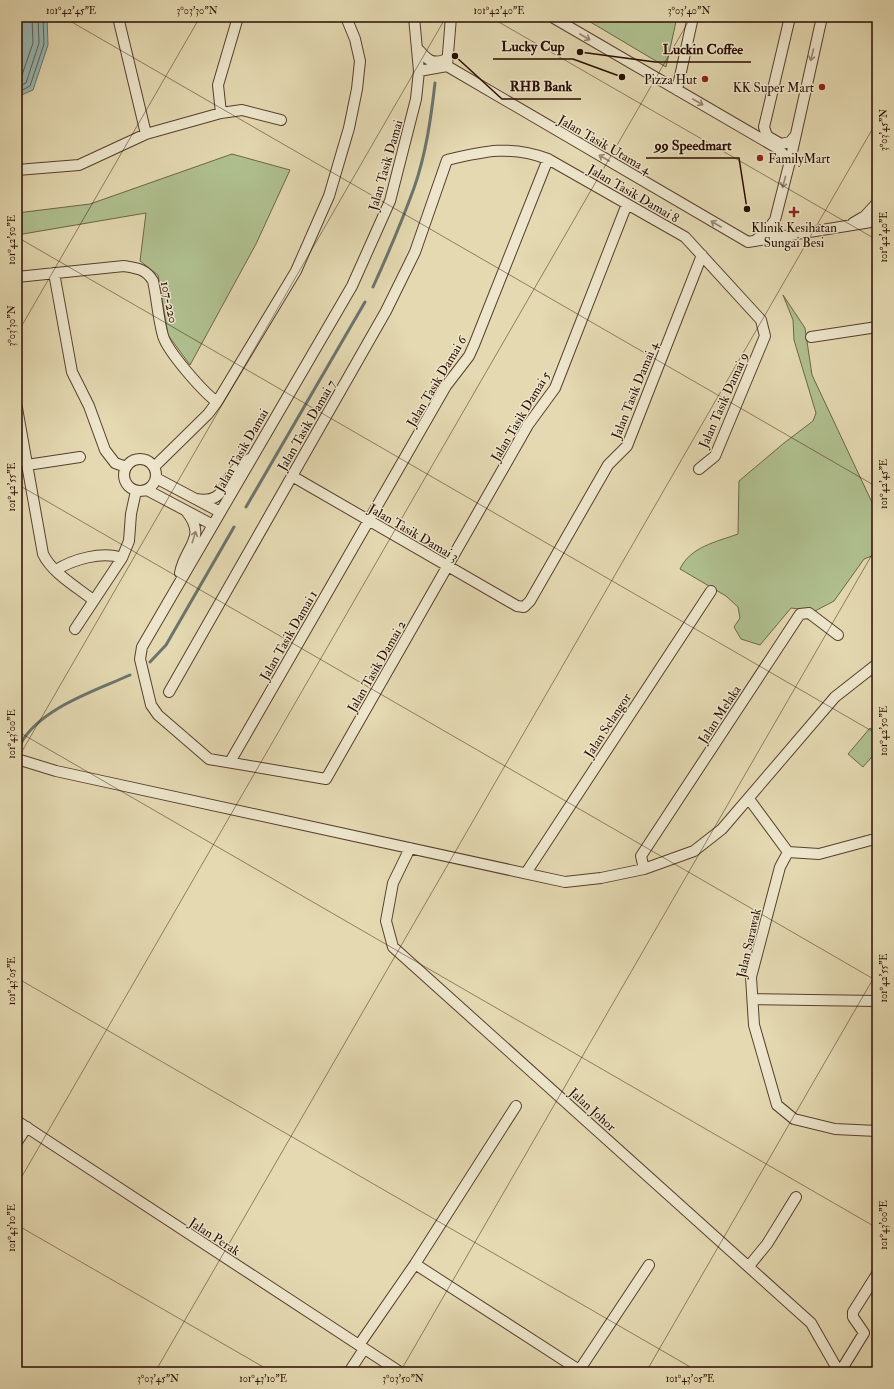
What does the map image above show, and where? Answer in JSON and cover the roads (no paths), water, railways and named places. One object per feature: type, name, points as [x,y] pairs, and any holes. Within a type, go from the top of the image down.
[{"type":"street","points":[[118,17],[146,134]]},
{"type":"street","points":[[221,113],[218,85],[238,17]]},
{"type":"street","points":[[154,467],[208,414],[217,402],[296,271],[330,196],[349,128],[357,89],[360,61],[355,39],[346,17]]},
{"type":"street","name":"Jalan Tasik Damai","points":[[326,779],[209,759],[158,715],[151,705],[140,653],[212,525],[352,286],[376,234],[390,201],[416,99],[419,71],[414,17]]},
{"type":"street","points":[[448,61],[450,17]]},
{"type":"street","points":[[552,17],[777,148],[790,161]]},
{"type":"street","points":[[677,90],[693,17]]},
{"type":"street","points":[[790,17],[764,123],[766,136],[781,144],[790,142],[794,136]]},
{"type":"street","points":[[752,242],[766,232],[775,220],[790,161],[794,136],[822,17]]},
{"type":"street","points":[[418,49],[428,60],[434,62],[443,60],[448,61]]},
{"type":"street","points":[[419,71],[448,61]]},
{"type":"street","name":"Jalan Tasik Utama 4","points":[[448,61],[744,240],[752,242]]},
{"type":"street","points":[[17,170],[79,165],[146,134],[221,113],[242,110],[281,120]]},
{"type":"street","points":[[743,128],[755,129],[764,123]]},
{"type":"street","name":"Jalan Tasik Damai 8","points":[[447,160],[488,150],[530,152],[548,159],[685,237],[761,320],[765,336]]},
{"type":"street","name":"Jalan Tasik Damai 6","points":[[368,521],[446,386],[469,356],[548,159]]},
{"type":"street","name":"Jalan Tasik Damai 7","points":[[169,692],[386,311],[415,252],[447,160]]},
{"type":"street","points":[[849,226],[865,216],[877,203]]},
{"type":"street","name":"Jalan Tasik Damai 5","points":[[448,567],[528,425],[555,388],[627,204]]},
{"type":"street","points":[[775,220],[779,230],[787,235]]},
{"type":"street","points":[[752,242],[877,221]]},
{"type":"street","name":"Jalan Tasik Damai 4","points":[[524,607],[530,601],[608,465],[628,446],[702,255]]},
{"type":"street","name":"107-220","points":[[17,277],[124,266],[140,269],[148,273],[153,281],[163,336],[168,346],[208,395],[217,402]]},
{"type":"street","points":[[54,274],[72,372],[90,406],[105,450],[115,463],[126,468]]},
{"type":"street","points":[[811,337],[877,327]]},
{"type":"street","name":"Jalan Tasik Damai 9","points":[[699,469],[715,456],[765,336]]},
{"type":"street","points":[[17,408],[43,554],[45,559],[56,570],[93,600]]},
{"type":"street","points":[[27,465],[80,457]]},
{"type":"street","points":[[196,500],[210,501],[216,498],[238,467],[251,458]]},
{"type":"street","points":[[76,629],[93,600],[122,558],[129,541],[131,514],[142,491],[151,487],[156,478],[154,467],[147,460],[137,459],[132,461],[124,472],[125,482],[132,489],[142,491],[186,511],[212,525]]},
{"type":"street","name":"Jalan Tasik Damai 3","points":[[292,476],[517,606],[524,607]]},
{"type":"street","points":[[156,478],[220,512]]},
{"type":"street","points":[[177,586],[181,567],[196,532],[194,521],[186,511]]},
{"type":"street","name":"Jalan Tasik Damai 1","points":[[230,762],[368,521]]},
{"type":"street","points":[[56,570],[71,561],[112,554],[122,558]]},
{"type":"street","name":"Jalan Tasik Damai 2","points":[[326,779],[448,567]]},
{"type":"street","name":"Jalan Selangor","points":[[526,873],[711,591]]},
{"type":"street","name":"Jalan Melaka","points":[[644,869],[641,856],[800,614],[809,613],[838,636]]},
{"type":"street","points":[[17,760],[56,771],[565,882],[601,878],[644,869],[694,851],[722,829],[835,697],[876,666]]},
{"type":"street","points":[[749,799],[788,852],[819,854],[871,840],[877,841]]},
{"type":"street","name":"Jalan Johor","points":[[410,848],[393,883],[386,920],[393,947],[811,1323],[839,1372]]},
{"type":"street","name":"Jalan Sarawak","points":[[788,852],[780,867],[751,977],[754,1025],[777,1105],[794,1119],[835,1129],[877,1131]]},
{"type":"street","points":[[753,999],[877,1001]]},
{"type":"street","points":[[349,1372],[361,1347],[516,1106]]},
{"type":"street","name":"Jalan Perak","points":[[17,1121],[400,1372]]},
{"type":"street","points":[[17,1142],[27,1127]]},
{"type":"street","points":[[749,1266],[767,1244],[796,1197]]},
{"type":"street","points":[[414,1264],[579,1371],[650,1265]]},
{"type":"street","points":[[839,1372],[864,1335],[862,1329],[853,1317],[853,1312],[877,1274]]},
{"type":"water","points":[[17,17],[47,17],[48,45],[33,90],[17,97]]},
{"type":"waterway","points":[[373,287],[400,225],[422,162],[428,136],[435,83]]},
{"type":"waterway","points":[[246,507],[365,302]]},
{"type":"waterway","points":[[150,662],[166,645],[234,527]]},
{"type":"waterway","points":[[21,743],[30,731],[55,710],[85,694],[130,675]]},
{"type":"place","name":"Luckin Coffee","points":[[580,52]]},
{"type":"place","name":"RHB Bank","points":[[455,56]]},
{"type":"place","name":"Lucky Cup","points":[[622,77]]},
{"type":"place","name":"Pizza Hut","points":[[705,79]]},
{"type":"place","name":"KK Super Mart","points":[[822,87]]},
{"type":"place","name":"FamilyMart","points":[[760,158]]},
{"type":"place","name":"99 Speedmart","points":[[747,209]]},
{"type":"place","name":"Klinik Kesihatan Sungai Besi","points":[[794,212]]}]
